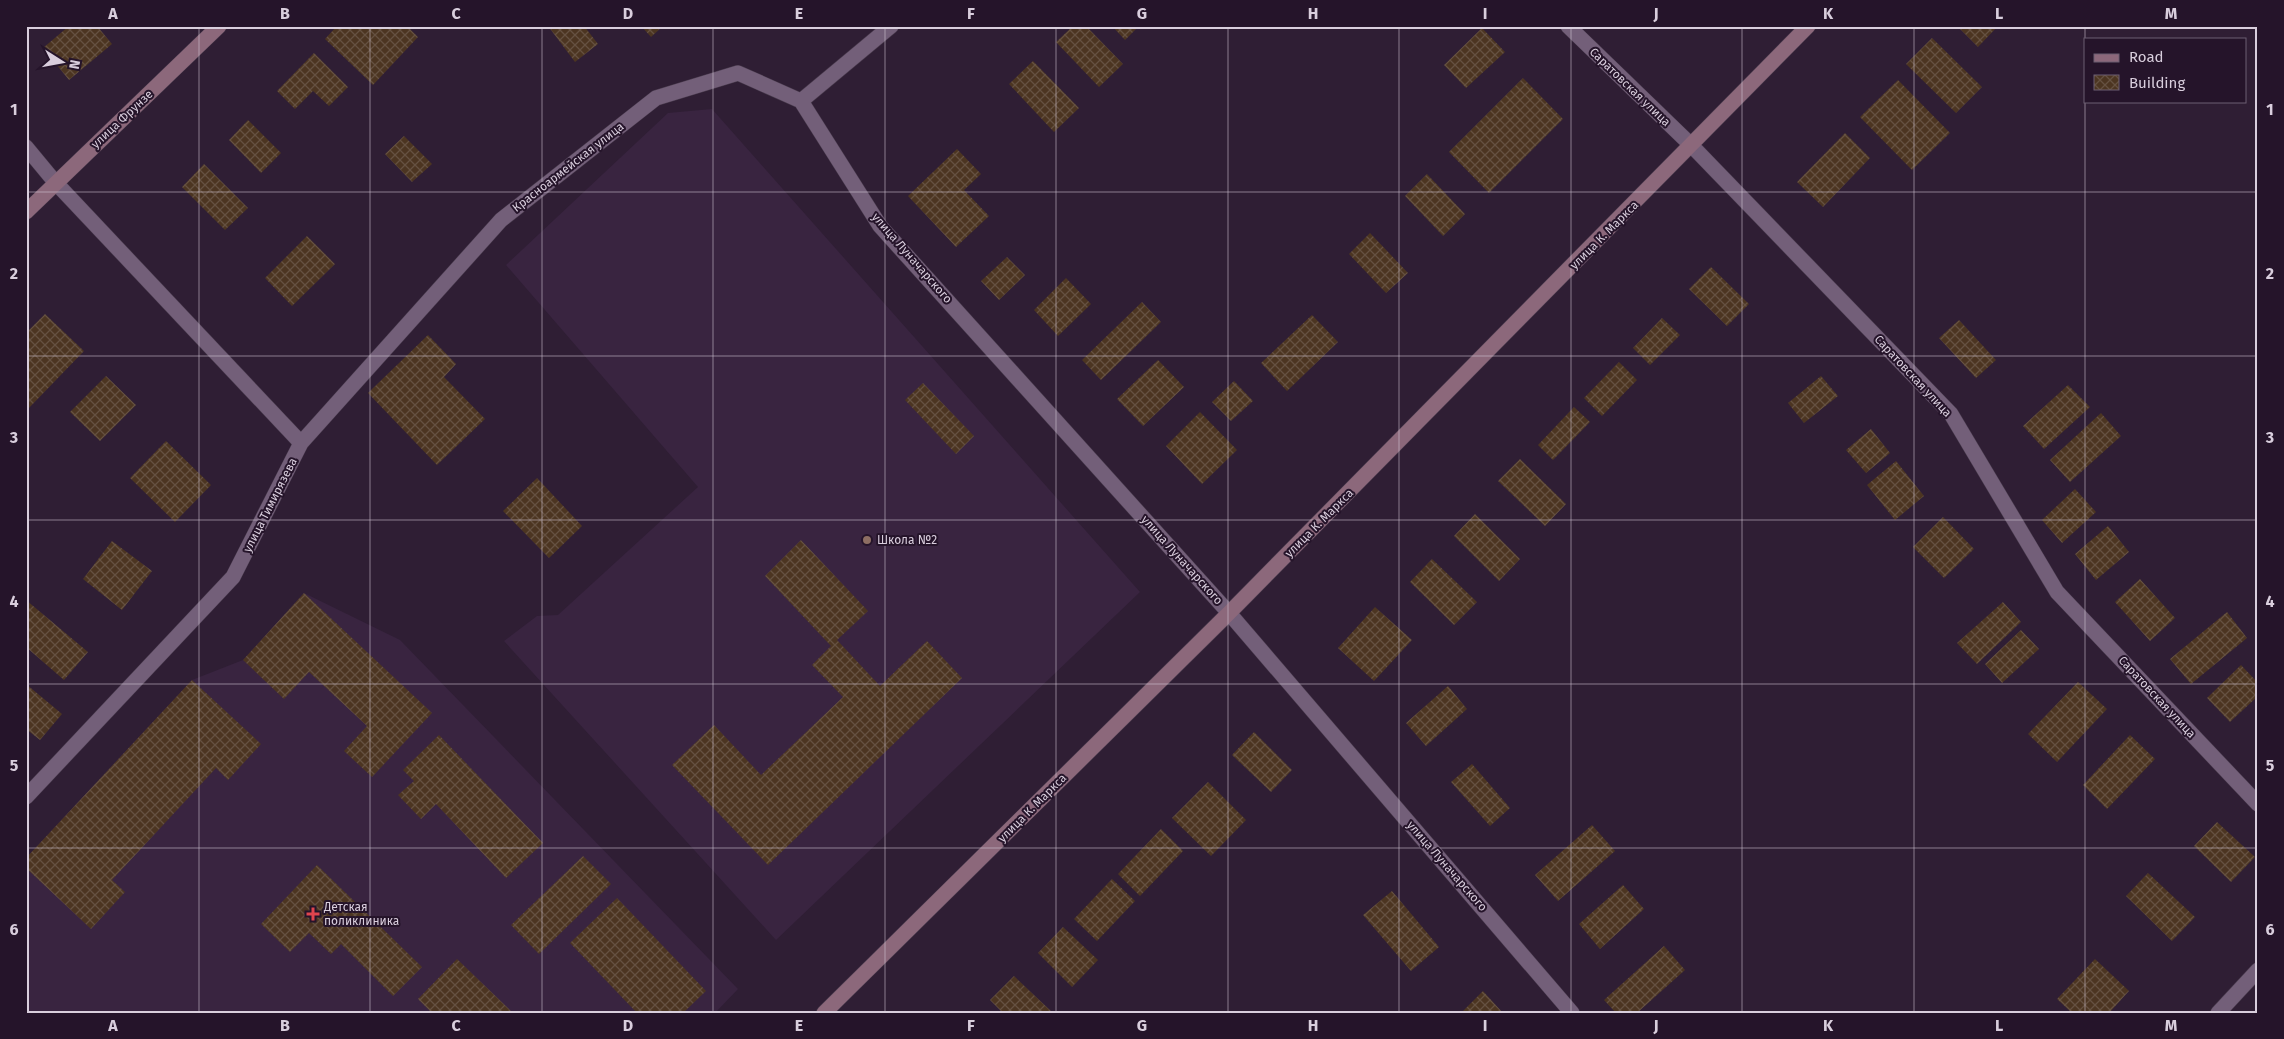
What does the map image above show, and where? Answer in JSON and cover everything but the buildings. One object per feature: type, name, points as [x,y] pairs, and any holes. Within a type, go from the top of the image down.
[{"type":"main road","name":"улица Фрунзе","points":[[26,212],[219,26]]},
{"type":"main road","name":"улица К. Маркса","points":[[824,1013],[1230,613],[1692,146],[1808,26]]},
{"type":"street","points":[[801,101],[890,26]]},
{"type":"street","name":"Саратовская улица","points":[[1568,26],[1692,146],[1951,414],[2057,592],[2258,804]]},
{"type":"street","name":"Красноармейская улица","points":[[301,443],[501,220],[656,98],[738,73],[801,101]]},
{"type":"street","name":"улица Луначарского","points":[[801,101],[880,226],[1230,613],[1572,1013]]},
{"type":"street","name":"улица Тимирязева","points":[[26,147],[55,182],[301,443],[233,577],[26,797]]},
{"type":"street","points":[[2218,1013],[2258,970]]},
{"type":"shaded area","name":"Школа №2","points":[[712,109],[1140,592],[776,940],[504,641],[537,616],[558,615],[698,487],[506,265],[668,113]]},
{"type":"shaded area","points":[[304,593],[400,640],[738,989],[715,1013],[26,1013],[26,858],[192,680],[243,660]]},
{"type":"place","name":"Школа №2","points":[[867,540]]},
{"type":"place","name":"Детская поликлиника","points":[[313,914]]}]
